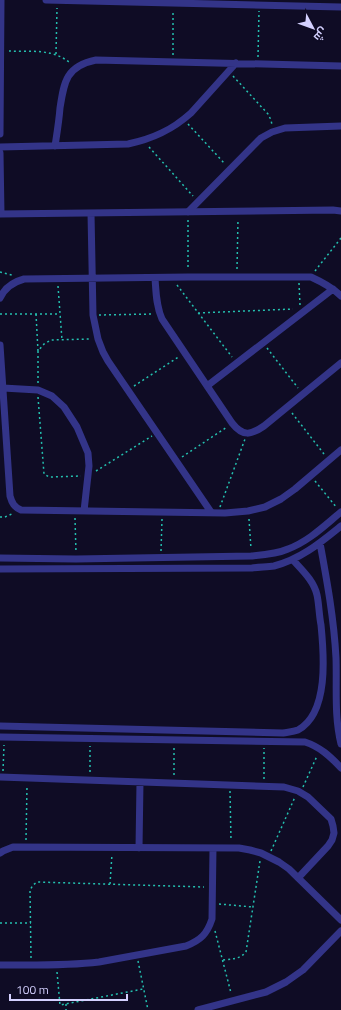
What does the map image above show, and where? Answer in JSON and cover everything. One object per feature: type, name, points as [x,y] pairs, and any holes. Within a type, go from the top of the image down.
[{"type":"street","points":[[0,134],[1,0]]},
{"type":"street","points":[[46,0],[341,7]]},
{"type":"street","points":[[55,146],[64,86],[68,76],[85,62],[96,60],[341,66]]},
{"type":"street","points":[[0,147],[128,144],[144,141],[165,132],[184,120],[236,63]]},
{"type":"street","points":[[188,212],[261,138],[272,132],[285,128],[341,126]]},
{"type":"street","points":[[0,153],[1,214],[341,211]]},
{"type":"street","points":[[91,213],[93,315],[98,339],[108,361],[127,391],[214,512]]},
{"type":"street","points":[[0,298],[8,287],[15,282],[24,279],[171,277],[310,277],[322,282],[341,296]]},
{"type":"street","points":[[155,278],[159,313],[232,423],[241,432],[253,432],[264,426],[341,363]]},
{"type":"street","points":[[207,386],[333,289]]},
{"type":"street","points":[[0,345],[10,496],[13,505],[21,510],[225,513],[248,511],[265,507],[281,499],[341,450]]},
{"type":"street","points":[[3,388],[38,390],[52,396],[64,407],[77,427],[88,453],[89,466],[84,511]]},
{"type":"street","points":[[0,558],[76,559],[251,556],[275,553],[287,550],[302,543],[341,512]]},
{"type":"street","points":[[0,569],[252,568],[273,566],[293,560],[307,552],[341,526]]},
{"type":"street","points":[[320,543],[334,635],[337,724],[341,744]]},
{"type":"street","points":[[0,726],[275,733],[297,730],[305,725],[312,716],[318,704],[322,685],[322,637],[317,595],[311,581],[293,560]]},
{"type":"street","points":[[322,685],[336,684]]},
{"type":"street","points":[[291,732],[291,742]]},
{"type":"street","points":[[2,737],[305,742],[321,749],[340,765]]},
{"type":"street","points":[[1,777],[264,786],[284,787],[299,791],[308,797],[330,820],[334,833],[328,846],[298,878]]},
{"type":"street","points":[[139,848],[140,782]]},
{"type":"street","points":[[0,853],[13,847],[231,848],[250,850],[268,856],[289,869],[341,920]]},
{"type":"street","points":[[0,965],[56,965],[93,963],[137,956],[195,943],[203,937],[209,928],[212,918],[213,848]]},
{"type":"street","points":[[198,1010],[266,992],[286,982],[303,970],[341,931]]},
{"type":"path","points":[[56,54],[57,0]]},
{"type":"path","points":[[172,62],[173,3]]},
{"type":"path","points":[[258,64],[260,5]]},
{"type":"path","points":[[1,51],[45,52],[56,54],[76,68]]},
{"type":"path","points":[[228,72],[268,114],[271,120],[272,132]]},
{"type":"path","points":[[184,120],[230,170]]},
{"type":"path","points":[[144,141],[198,202]]},
{"type":"path","points":[[237,277],[238,211]]},
{"type":"path","points":[[188,212],[188,277]]},
{"type":"path","points":[[310,277],[341,238]]},
{"type":"path","points":[[171,277],[236,363]]},
{"type":"path","points":[[298,277],[300,309],[307,309]]},
{"type":"path","points":[[58,278],[62,340]]},
{"type":"path","points":[[198,313],[293,310]]},
{"type":"path","points":[[93,315],[159,313]]},
{"type":"path","points":[[0,314],[60,314]]},
{"type":"path","points":[[36,314],[38,390],[44,474],[49,477],[88,476],[156,432]]},
{"type":"path","points":[[38,351],[44,344],[51,340],[98,339]]},
{"type":"path","points":[[263,343],[303,394]]},
{"type":"path","points":[[127,391],[185,353]]},
{"type":"path","points":[[287,407],[329,460]]},
{"type":"path","points":[[176,461],[232,423]]},
{"type":"path","points":[[214,512],[247,433]]},
{"type":"path","points":[[310,476],[341,512]]},
{"type":"path","points":[[0,517],[4,517],[21,510]]},
{"type":"path","points":[[75,510],[76,559]]},
{"type":"path","points":[[161,557],[162,511]]},
{"type":"path","points":[[248,511],[251,556]]},
{"type":"path","points":[[1,777],[2,737]]},
{"type":"path","points":[[89,780],[90,738]]},
{"type":"path","points":[[174,740],[174,783]]},
{"type":"path","points":[[264,741],[264,786]]},
{"type":"path","points":[[268,856],[321,749]]},
{"type":"path","points":[[26,848],[28,778]]},
{"type":"path","points":[[230,785],[231,848]]},
{"type":"path","points":[[110,884],[112,848]]},
{"type":"path","points":[[222,960],[239,958],[246,952],[261,853]]},
{"type":"path","points":[[31,965],[30,890],[32,885],[37,882],[212,887]]},
{"type":"path","points":[[212,903],[253,907]]},
{"type":"path","points":[[212,918],[233,1000]]},
{"type":"path","points":[[0,923],[31,922]]},
{"type":"path","points":[[137,956],[148,1010]]},
{"type":"path","points":[[56,965],[60,1005],[144,989]]},
{"type":"path","points":[[66,1004],[66,1010]]}]
